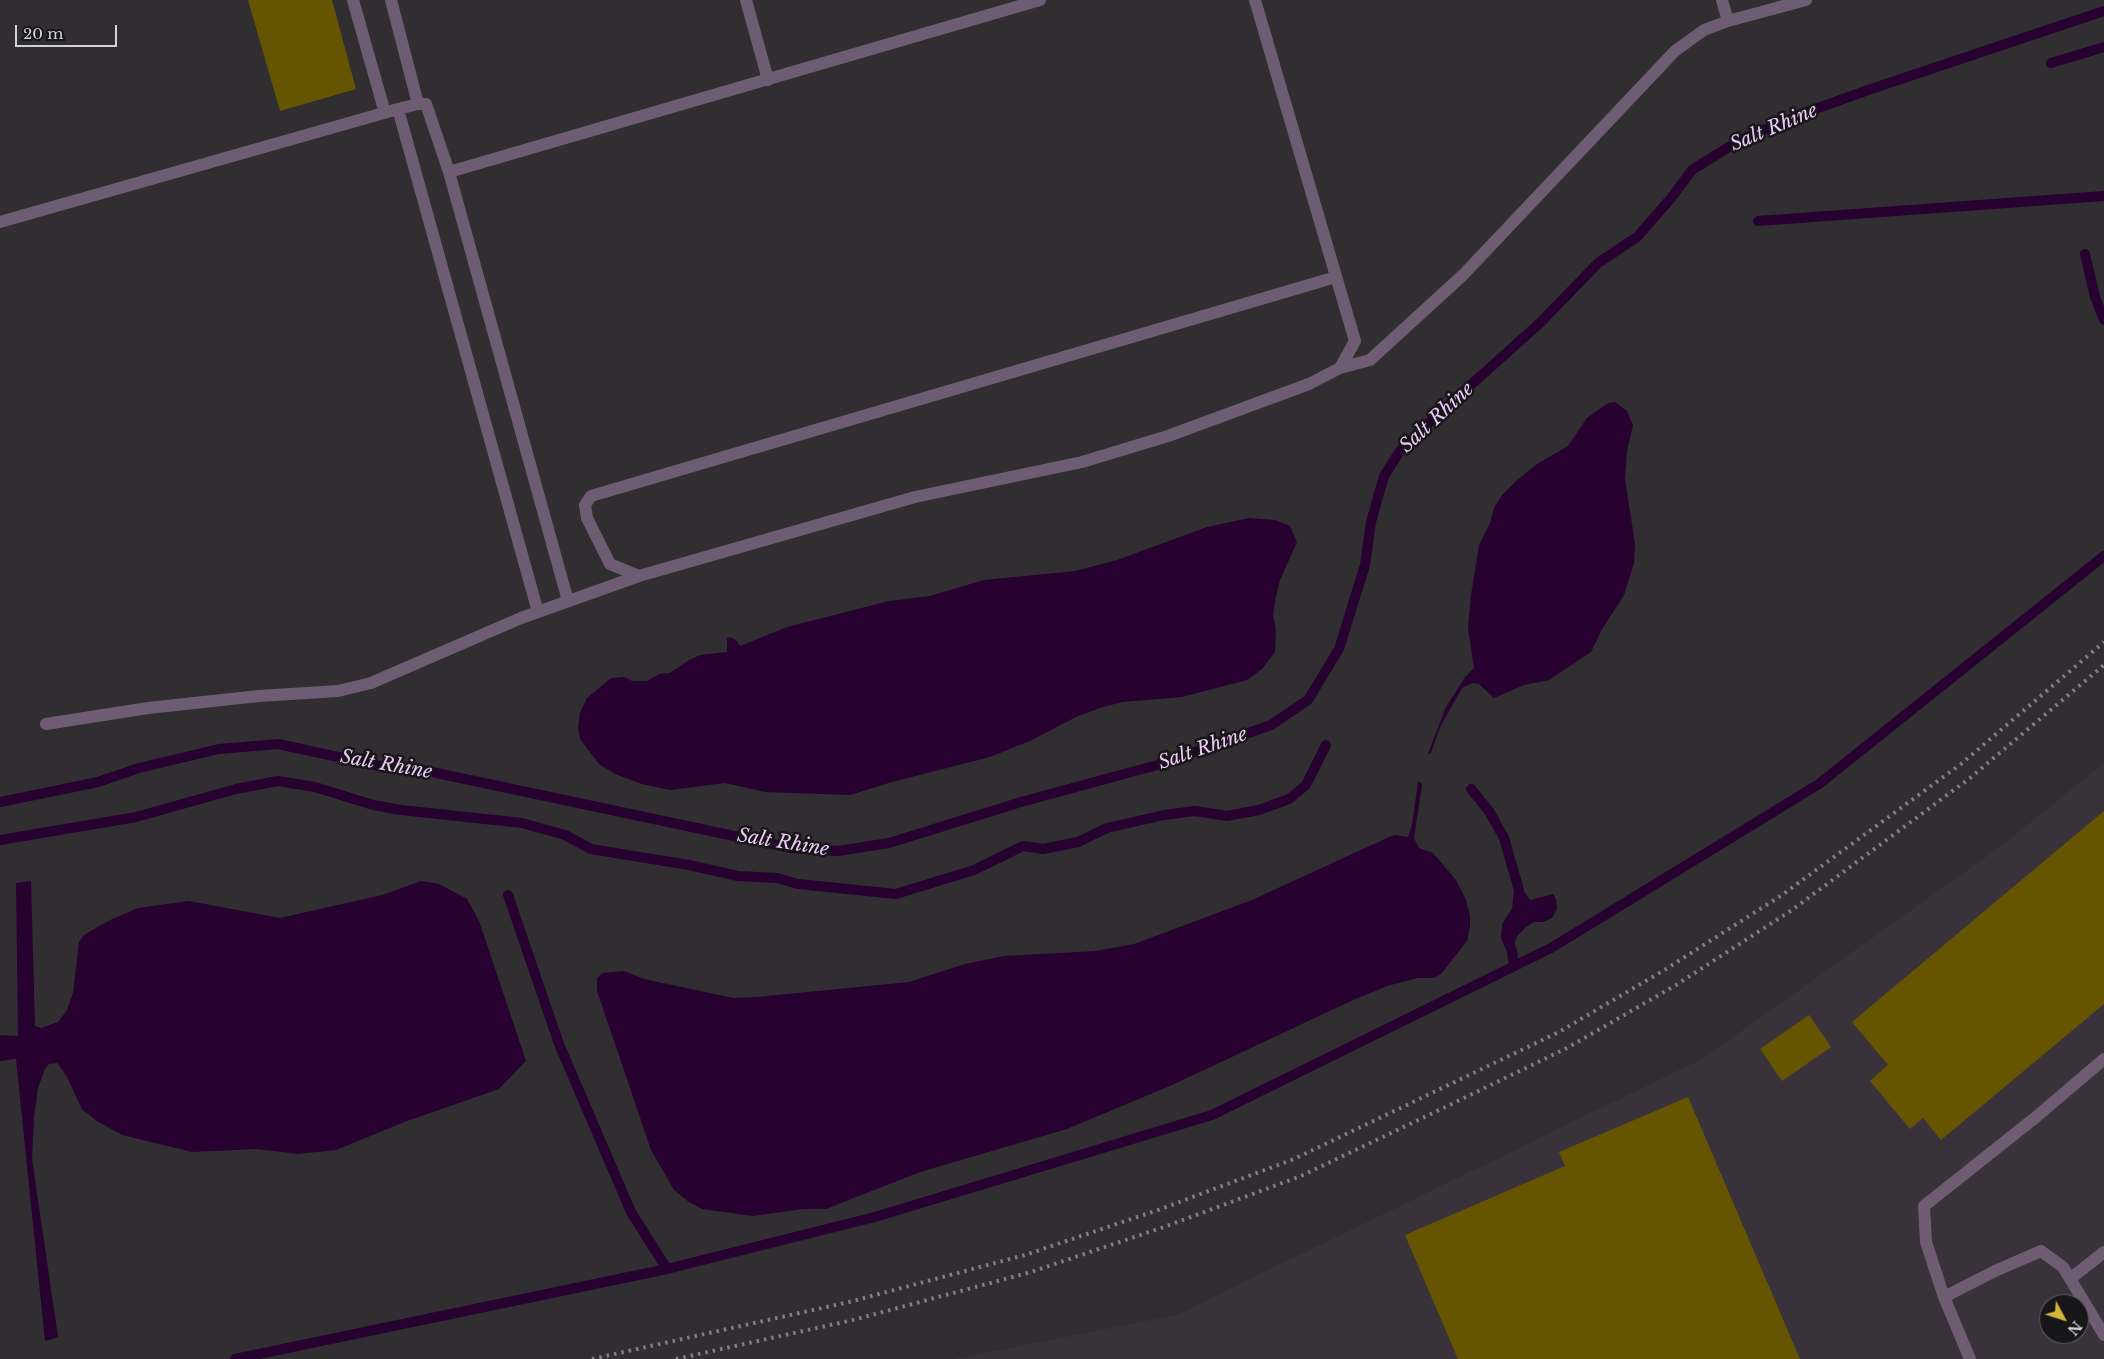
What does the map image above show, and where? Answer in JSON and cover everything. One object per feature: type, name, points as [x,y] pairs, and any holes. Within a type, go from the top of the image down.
[{"type":"lane","points":[[353,0],[385,113]]},
{"type":"lane","points":[[391,0],[418,104]]},
{"type":"lane","points":[[746,0],[768,80]]},
{"type":"lane","points":[[449,172],[1040,0]]},
{"type":"lane","points":[[1255,0],[1355,341],[1340,368]]},
{"type":"lane","points":[[1722,0],[1728,21]]},
{"type":"lane","points":[[46,724],[148,708],[259,696],[338,691],[371,683],[538,612],[639,576],[915,497],[1101,456],[1168,436],[1300,388],[1340,368],[1370,360],[1463,275],[1675,51],[1704,30],[1768,6],[1806,0]]},
{"type":"lane","points":[[0,222],[398,109],[426,104],[449,172],[568,601]]},
{"type":"lane","points":[[398,109],[538,612]]},
{"type":"lane","points":[[639,576],[610,564],[587,518],[585,505],[591,496],[1336,277]]},
{"type":"lane","points":[[1970,1359],[1944,1297],[1926,1242],[1924,1206],[2036,1117],[2104,1059]]},
{"type":"lane","points":[[1944,1297],[1995,1271],[2041,1251],[2063,1268],[2104,1335]]},
{"type":"lane","points":[[2070,1279],[2104,1252]]},
{"type":"shaded area","points":[[1615,402],[1627,411],[1633,425],[1627,451],[1625,479],[1635,544],[1634,563],[1624,595],[1601,631],[1591,652],[1549,680],[1524,685],[1494,698],[1479,684],[1473,683],[1462,688],[1441,725],[1431,753],[1428,754],[1445,709],[1465,677],[1474,668],[1468,628],[1471,595],[1479,545],[1490,523],[1494,508],[1502,495],[1517,480],[1537,464],[1568,446],[1587,418],[1608,403]]},
{"type":"shaded area","points":[[1249,518],[1275,520],[1290,526],[1297,542],[1280,580],[1276,596],[1273,615],[1276,629],[1275,652],[1262,669],[1247,680],[1182,697],[1122,702],[1100,708],[1076,717],[1032,740],[990,757],[892,782],[850,795],[765,792],[725,783],[670,790],[642,784],[615,774],[599,764],[580,739],[578,728],[580,713],[587,698],[611,678],[624,677],[632,681],[647,681],[659,674],[670,673],[700,655],[727,652],[727,638],[730,637],[736,640],[740,646],[787,627],[889,601],[930,596],[984,580],[1075,571],[1117,560],[1207,527]]},
{"type":"shaded area","points":[[2104,763],[2104,1359],[954,1359],[1176,1315],[1704,1058],[2001,846]]},
{"type":"shaded area","points":[[1418,782],[1421,782],[1422,785],[1414,838],[1419,848],[1433,853],[1456,880],[1466,900],[1470,916],[1467,941],[1441,974],[1434,978],[1418,978],[1387,986],[1172,1085],[1067,1129],[920,1172],[826,1209],[803,1209],[753,1216],[702,1209],[689,1202],[674,1190],[651,1150],[597,991],[597,978],[603,973],[624,971],[644,979],[733,998],[757,997],[909,982],[965,964],[1004,956],[1096,951],[1134,944],[1252,900],[1389,837],[1395,835],[1408,837],[1412,825]]},
{"type":"shaded area","points":[[31,881],[35,1026],[41,1028],[58,1022],[67,1010],[73,993],[79,942],[84,935],[108,921],[138,908],[189,901],[280,918],[382,895],[421,881],[439,884],[467,899],[479,921],[526,1061],[499,1089],[407,1121],[336,1150],[298,1154],[256,1149],[192,1152],[122,1135],[97,1121],[82,1109],[66,1075],[57,1063],[49,1064],[45,1069],[38,1088],[34,1117],[32,1159],[58,1337],[45,1341],[16,1059],[0,1061],[0,1035],[18,1036],[16,883]]},
{"type":"shaded area","points":[[1518,887],[1522,888],[1530,900],[1553,894],[1556,899],[1557,909],[1552,918],[1543,922],[1534,922],[1526,927],[1517,936],[1512,951],[1506,937],[1507,926],[1517,910]]},
{"type":"building","points":[[248,0],[332,0],[356,89],[280,111]]},
{"type":"building","points":[[2104,811],[2104,1004],[1941,1140],[1923,1118],[1910,1129],[1870,1081],[1888,1065],[1852,1022]]},
{"type":"building","points":[[1809,1015],[1831,1047],[1782,1081],[1760,1049]]},
{"type":"building","points":[[1688,1097],[1800,1359],[1458,1359],[1405,1235],[1565,1166],[1559,1152]]},
{"type":"waterway","name":"Salt Rhine","points":[[0,802],[98,782],[139,768],[219,749],[278,744],[394,769],[413,768],[791,848],[838,851],[889,843],[1021,802],[1161,764],[1271,725],[1308,700],[1339,649],[1365,565],[1371,522],[1384,476],[1400,451],[1424,427],[1541,322],[1598,263],[1637,237],[1672,197],[1692,170],[1740,140],[1804,113],[2104,11]]},
{"type":"waterway","points":[[2051,63],[2104,47]]},
{"type":"waterway","points":[[1758,221],[2104,196]]},
{"type":"waterway","points":[[2085,254],[2095,297],[2104,320]]},
{"type":"waterway","points":[[235,1359],[667,1269],[875,1217],[1212,1115],[1551,948],[1819,784],[2104,556]]},
{"type":"waterway","name":"Salt Rhine","points":[[0,840],[136,817],[236,789],[278,781],[315,787],[373,805],[401,810],[522,823],[565,835],[591,849],[689,865],[738,876],[777,878],[798,884],[896,894],[974,870],[1023,846],[1043,849],[1078,842],[1107,828],[1164,815],[1195,811],[1227,816],[1259,810],[1289,799],[1306,785],[1326,745]]},
{"type":"waterway","points":[[1471,789],[1489,811],[1504,838],[1519,890],[1517,910],[1507,926],[1506,937],[1512,951],[1514,966]]},
{"type":"waterway","points":[[508,895],[559,1044],[631,1212],[667,1269]]},
{"type":"railway","points":[[592,1359],[849,1302],[1025,1255],[1158,1210],[1294,1159],[1559,1032],[1666,969],[1782,895],[1961,764],[2104,642]]},
{"type":"railway","points":[[676,1359],[853,1320],[1031,1272],[1164,1227],[1301,1176],[1567,1048],[1676,985],[1792,910],[1970,778],[2104,665]]}]
